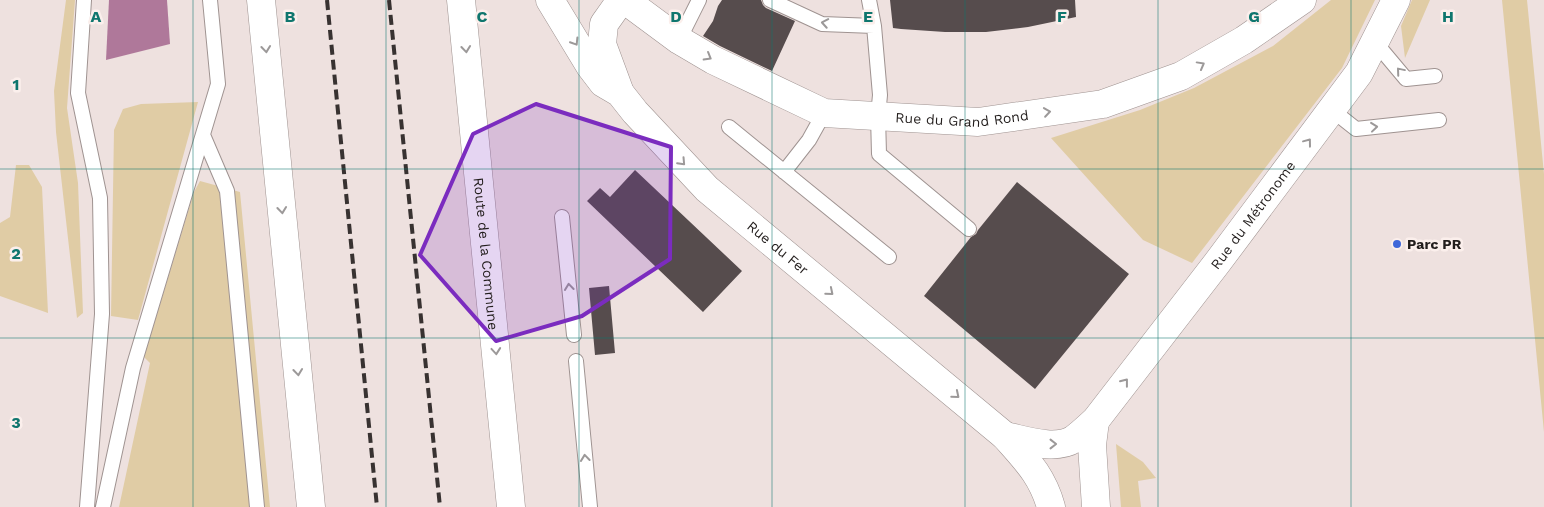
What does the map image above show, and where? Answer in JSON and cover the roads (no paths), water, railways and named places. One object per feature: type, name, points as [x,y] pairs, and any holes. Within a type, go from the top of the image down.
[{"type":"street","points":[[261,0],[311,507]]},
{"type":"street","name":"Route de la Commune","points":[[461,0],[511,507]]},
{"type":"street","name":"Rue du Fer","points":[[550,0],[602,83],[620,93],[635,112],[707,189],[1005,436],[1034,470],[1046,490],[1051,507]]},
{"type":"street","points":[[620,93],[602,44],[604,24],[621,0]]},
{"type":"street","name":"Rue du Grand Rond","points":[[625,0],[680,40],[713,60],[824,113],[978,122],[1103,104],[1181,76],[1244,40],[1302,0]]},
{"type":"street","name":"Rue du Métronome","points":[[1005,436],[1045,444],[1060,444],[1072,440],[1095,421],[1332,110],[1359,72],[1396,0]]},
{"type":"street","points":[[1095,421],[1092,445],[1096,507]]},
{"type":"lane","points":[[84,0],[78,93],[100,198],[102,314],[87,507]]},
{"type":"lane","points":[[103,507],[133,368],[218,84],[210,0]]},
{"type":"lane","points":[[680,40],[699,0]]},
{"type":"lane","points":[[770,0],[822,24],[874,26]]},
{"type":"lane","points":[[869,0],[874,26],[880,95],[878,116],[879,154],[969,229]]},
{"type":"lane","points":[[1375,42],[1406,79],[1435,76]]},
{"type":"lane","points":[[1332,110],[1356,129],[1439,120]]},
{"type":"lane","points":[[784,172],[809,140],[824,113]]},
{"type":"lane","points":[[728,127],[890,257]]},
{"type":"lane","points":[[203,135],[228,191],[257,507]]},
{"type":"lane","points":[[562,217],[574,335]]},
{"type":"lane","points":[[576,361],[590,507]]},
{"type":"railway","points":[[327,0],[377,507]]},
{"type":"railway","points":[[389,0],[440,507]]},
{"type":"place","name":"Parc PR","points":[[1397,244]]}]
